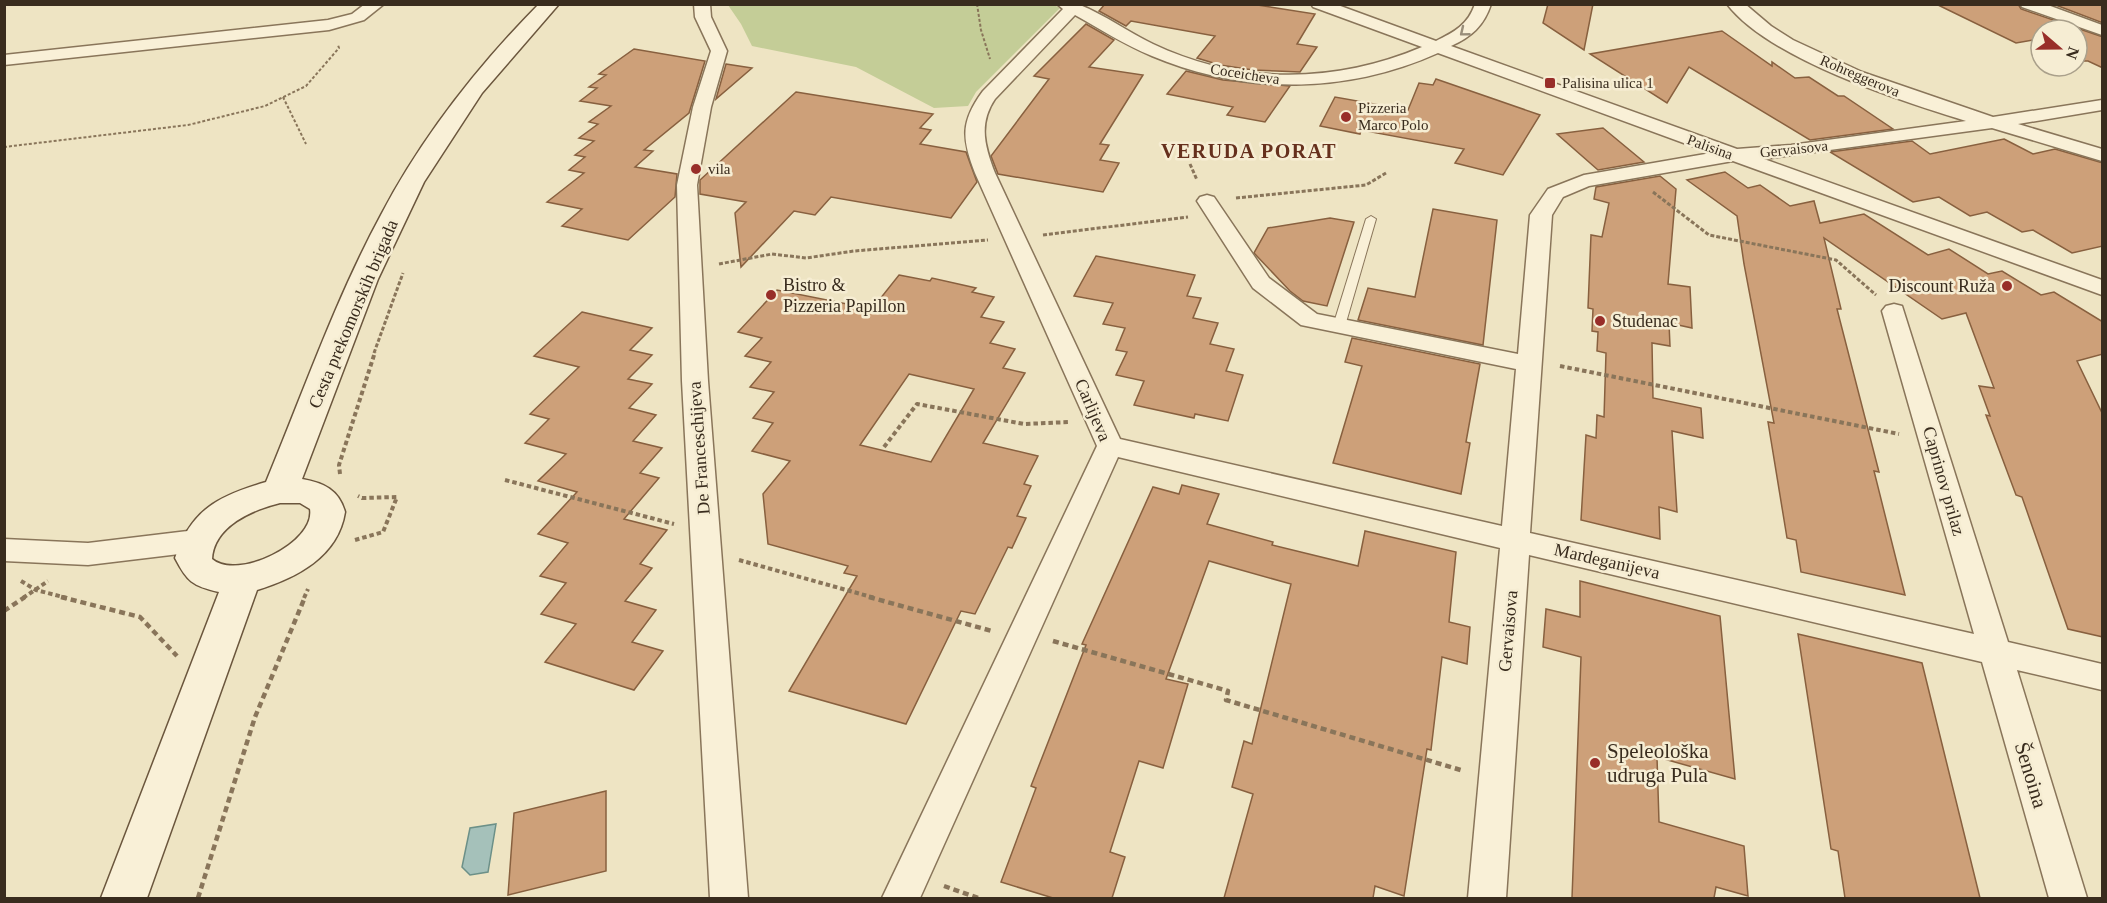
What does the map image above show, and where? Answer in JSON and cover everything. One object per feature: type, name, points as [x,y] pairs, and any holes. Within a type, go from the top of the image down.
[{"type":"main road","name":"Cesta prekomorskih brigada","points":[[280,491],[377,249],[410,186],[434,146],[486,73],[550,4]]},
{"type":"main road","points":[[280,491],[303,491],[320,497],[328,509],[327,525],[315,543],[296,559],[270,572],[242,579],[218,579],[200,571],[193,558],[196,541],[209,524],[230,508],[255,497],[280,491]]},
{"type":"main road","points":[[124,898],[242,579]]},
{"type":"street","points":[[4,60],[329,25],[357,17],[376,4]]},
{"type":"street","name":"De Franceschijeva","points":[[702,4],[703,17],[719,51],[702,107],[687,185],[695,381],[729,898]]},
{"type":"street","name":"Palisina","points":[[1319,4],[1434,48],[2103,288]]},
{"type":"street","name":"Coceicheva","points":[[1069,6],[1135,42],[1184,62],[1213,70],[1282,80],[1321,80],[1353,76],[1407,62],[1465,34],[1476,21],[1483,4]]},
{"type":"street","name":"Rohreggerova","points":[[1735,4],[1783,41],[1842,70],[1938,107],[1997,122]]},
{"type":"street","points":[[2028,4],[2103,30]]},
{"type":"street","name":"Carlijeva","points":[[901,898],[1022,636],[1105,434],[985,173],[973,134],[980,106],[1069,6]]},
{"type":"street","name":"Gervaisova","points":[[1487,898],[1541,215],[1547,203],[1555,193],[1568,186],[1629,173],[1732,155],[1791,151],[2103,105]]},
{"type":"street","points":[[1997,122],[2103,155]]},
{"type":"street","points":[[1211,207],[1261,283],[1309,320],[1529,362]]},
{"type":"street","name":"Caprinov prilaz","points":[[1894,311],[1995,651]]},
{"type":"street","name":"Mardeganijeva","points":[[1105,434],[1516,540],[2103,677]]},
{"type":"street","points":[[8,563],[196,541]]},
{"type":"street","name":"Šenoina","points":[[1995,651],[2068,898]]},
{"type":"lane","points":[[1339,326],[1371,219]]},
{"type":"path","points":[[977,4],[981,30],[998,86]]},
{"type":"path","points":[[4,147],[188,125],[265,106],[306,86],[339,48],[329,25]]},
{"type":"path","points":[[283,97],[306,144]]},
{"type":"path","points":[[691,267],[772,254],[806,258],[854,251],[1016,238],[1366,185],[1386,173]]},
{"type":"path","points":[[1629,173],[1709,235],[1836,260],[1894,311]]},
{"type":"path","points":[[340,476],[339,465],[378,341],[407,264]]},
{"type":"path","points":[[1529,362],[1932,441]]},
{"type":"path","points":[[884,447],[917,404],[1024,424],[1105,434]]},
{"type":"path","points":[[505,480],[1022,636],[1228,691],[1226,700],[1496,781]]},
{"type":"path","points":[[352,492],[362,498],[397,497],[382,532],[354,541]]},
{"type":"path","points":[[8,563],[36,590],[140,617],[203,683]]},
{"type":"path","points":[[198,898],[255,717],[312,579]]},
{"type":"green space","points":[[1052,4],[1060,8],[976,92],[968,106],[934,108],[856,67],[752,46],[728,5]]},
{"type":"water","points":[[496,824],[488,872],[470,875],[462,867],[470,828]]},
{"type":"building","points":[[1105,4],[1251,4],[1315,14],[1297,44],[1317,47],[1300,72],[1253,70],[1220,65],[1197,58],[1215,36],[1131,21],[1126,26],[1099,11]]},
{"type":"building","points":[[1548,4],[1593,4],[1584,50],[1543,23]]},
{"type":"building","points":[[1936,4],[2018,4],[2021,9],[2047,18],[2029,18],[2029,41],[2016,43]]},
{"type":"building","points":[[2053,4],[2103,4],[2103,23]]},
{"type":"building","points":[[1086,24],[1114,40],[1089,67],[1143,75],[1100,144],[1109,145],[1100,160],[1119,163],[1103,192],[998,174],[991,156],[1049,79],[1034,76]]},
{"type":"building","points":[[1722,31],[1772,66],[1772,62],[1795,78],[1809,77],[1838,96],[1844,96],[1893,129],[1810,140],[1689,67],[1667,103],[1590,54]]},
{"type":"building","points":[[2089,32],[2103,37],[2103,68],[2089,61]]},
{"type":"building","points":[[634,49],[705,61],[689,113],[644,150],[653,151],[635,167],[677,174],[675,197],[628,240],[562,226],[582,209],[547,202],[584,173],[569,170],[585,157],[575,155],[594,141],[579,138],[598,124],[589,122],[611,106],[580,101],[597,88],[589,87],[606,75],[599,74]]},
{"type":"building","points":[[726,64],[752,68],[716,99]]},
{"type":"building","points":[[1186,71],[1223,80],[1290,86],[1265,122],[1227,115],[1233,107],[1167,94]]},
{"type":"building","points":[[1436,79],[1540,115],[1503,175],[1455,163],[1464,149],[1361,130],[1360,134],[1320,126],[1335,97],[1408,110],[1419,83],[1433,85]]},
{"type":"building","points":[[796,92],[933,114],[920,128],[931,130],[920,144],[966,152],[977,182],[951,218],[831,197],[815,215],[794,211],[741,267],[735,213],[746,202],[700,194],[700,180]]},
{"type":"building","points":[[1603,128],[1644,162],[1598,170],[1557,134]]},
{"type":"building","points":[[2004,139],[2033,154],[2055,149],[2103,163],[2103,246],[2072,253],[2033,230],[2022,232],[1987,212],[1970,216],[1939,197],[1913,202],[1830,152],[1912,141],[1930,154]]},
{"type":"building","points":[[1725,172],[1748,188],[1760,185],[1790,206],[1814,201],[1820,223],[1864,214],[1928,255],[1949,249],[1988,274],[2002,271],[2041,295],[2054,292],[2103,322],[2103,354],[2077,361],[2103,415],[2103,637],[2068,629],[2022,497],[2016,495],[1986,415],[1990,416],[1979,386],[1994,388],[1966,313],[1942,319],[1824,238],[1841,309],[1837,309],[1879,472],[1874,471],[1905,595],[1801,572],[1796,540],[1787,538],[1768,422],[1774,423],[1737,216],[1687,180]]},
{"type":"building","points":[[1660,176],[1676,189],[1668,284],[1690,287],[1692,328],[1669,323],[1670,346],[1652,343],[1653,398],[1701,408],[1703,438],[1672,431],[1677,512],[1659,507],[1660,539],[1581,520],[1586,435],[1596,438],[1597,415],[1604,417],[1606,353],[1597,351],[1598,332],[1592,331],[1593,309],[1588,308],[1591,235],[1602,237],[1609,203],[1594,199],[1596,187]]},
{"type":"building","points":[[1433,209],[1497,220],[1483,345],[1358,320],[1368,288],[1415,297]]},
{"type":"building","points":[[1330,218],[1354,222],[1327,306],[1303,301],[1290,291],[1254,253],[1268,228]]},
{"type":"building","points":[[1096,256],[1195,275],[1187,296],[1201,298],[1193,318],[1218,323],[1210,344],[1234,349],[1226,371],[1243,375],[1228,421],[1195,414],[1194,418],[1134,405],[1144,381],[1116,375],[1127,352],[1116,350],[1125,328],[1103,324],[1113,303],[1074,296]]},
{"type":"building","points":[[899,275],[930,281],[932,278],[976,288],[972,292],[994,297],[981,317],[1004,322],[990,343],[1015,349],[1003,368],[1025,373],[983,443],[1038,456],[1024,484],[1031,486],[1017,516],[1026,518],[1012,548],[1008,547],[975,614],[961,611],[906,724],[789,691],[857,576],[844,573],[848,566],[768,544],[763,494],[790,461],[752,451],[773,423],[753,418],[774,392],[750,387],[771,362],[745,356],[762,338],[738,332],[777,290],[872,309]],"holes":[[[909,374],[974,389],[931,462],[860,445]]]},
{"type":"building","points":[[582,312],[652,328],[630,350],[652,355],[628,379],[652,384],[629,408],[656,415],[633,441],[662,448],[640,473],[659,478],[624,519],[667,530],[640,564],[652,568],[625,601],[656,610],[632,642],[663,651],[634,690],[545,662],[576,624],[541,614],[566,583],[540,576],[568,543],[538,534],[577,492],[538,481],[566,454],[525,443],[549,419],[530,414],[579,367],[534,356]]},
{"type":"building","points":[[1352,338],[1480,364],[1466,442],[1470,443],[1461,494],[1333,463],[1362,366],[1345,362]]},
{"type":"building","points":[[1182,485],[1219,494],[1207,524],[1273,542],[1272,545],[1358,566],[1365,531],[1456,552],[1449,622],[1470,627],[1467,664],[1442,657],[1431,750],[1427,749],[1404,896],[1375,886],[1373,898],[1224,898],[1253,794],[1232,787],[1244,741],[1252,744],[1291,584],[1209,561],[1166,679],[1188,684],[1163,768],[1139,761],[1110,852],[1125,857],[1112,898],[1053,898],[1001,882],[1036,788],[1031,786],[1086,645],[1082,644],[1153,487],[1179,494]]},
{"type":"building","points":[[1580,581],[1720,616],[1735,779],[1657,757],[1659,822],[1744,846],[1748,896],[1716,887],[1714,898],[1572,898],[1581,657],[1543,647],[1546,609],[1580,617]]},
{"type":"building","points":[[1798,634],[1922,663],[1980,898],[1845,898],[1838,851],[1831,849]]},
{"type":"building","points":[[606,791],[606,871],[508,895],[514,813]]},
{"type":"place","name":"Palisina ulica 1","points":[[1550,83]]},
{"type":"place","name":"Pizzeria Marco Polo","points":[[1346,117]]},
{"type":"place","name":"vila","points":[[696,169]]},
{"type":"place","name":"Discount Ruža","points":[[2007,286]]},
{"type":"place","name":"Bistro & Pizzeria Papillon","points":[[771,295]]},
{"type":"place","name":"Studenac","points":[[1600,321]]},
{"type":"place","name":"Speleološka udruga Pula","points":[[1595,763]]},
{"type":"district","name":"VERUDA PORAT","points":[[1249,151]]}]
